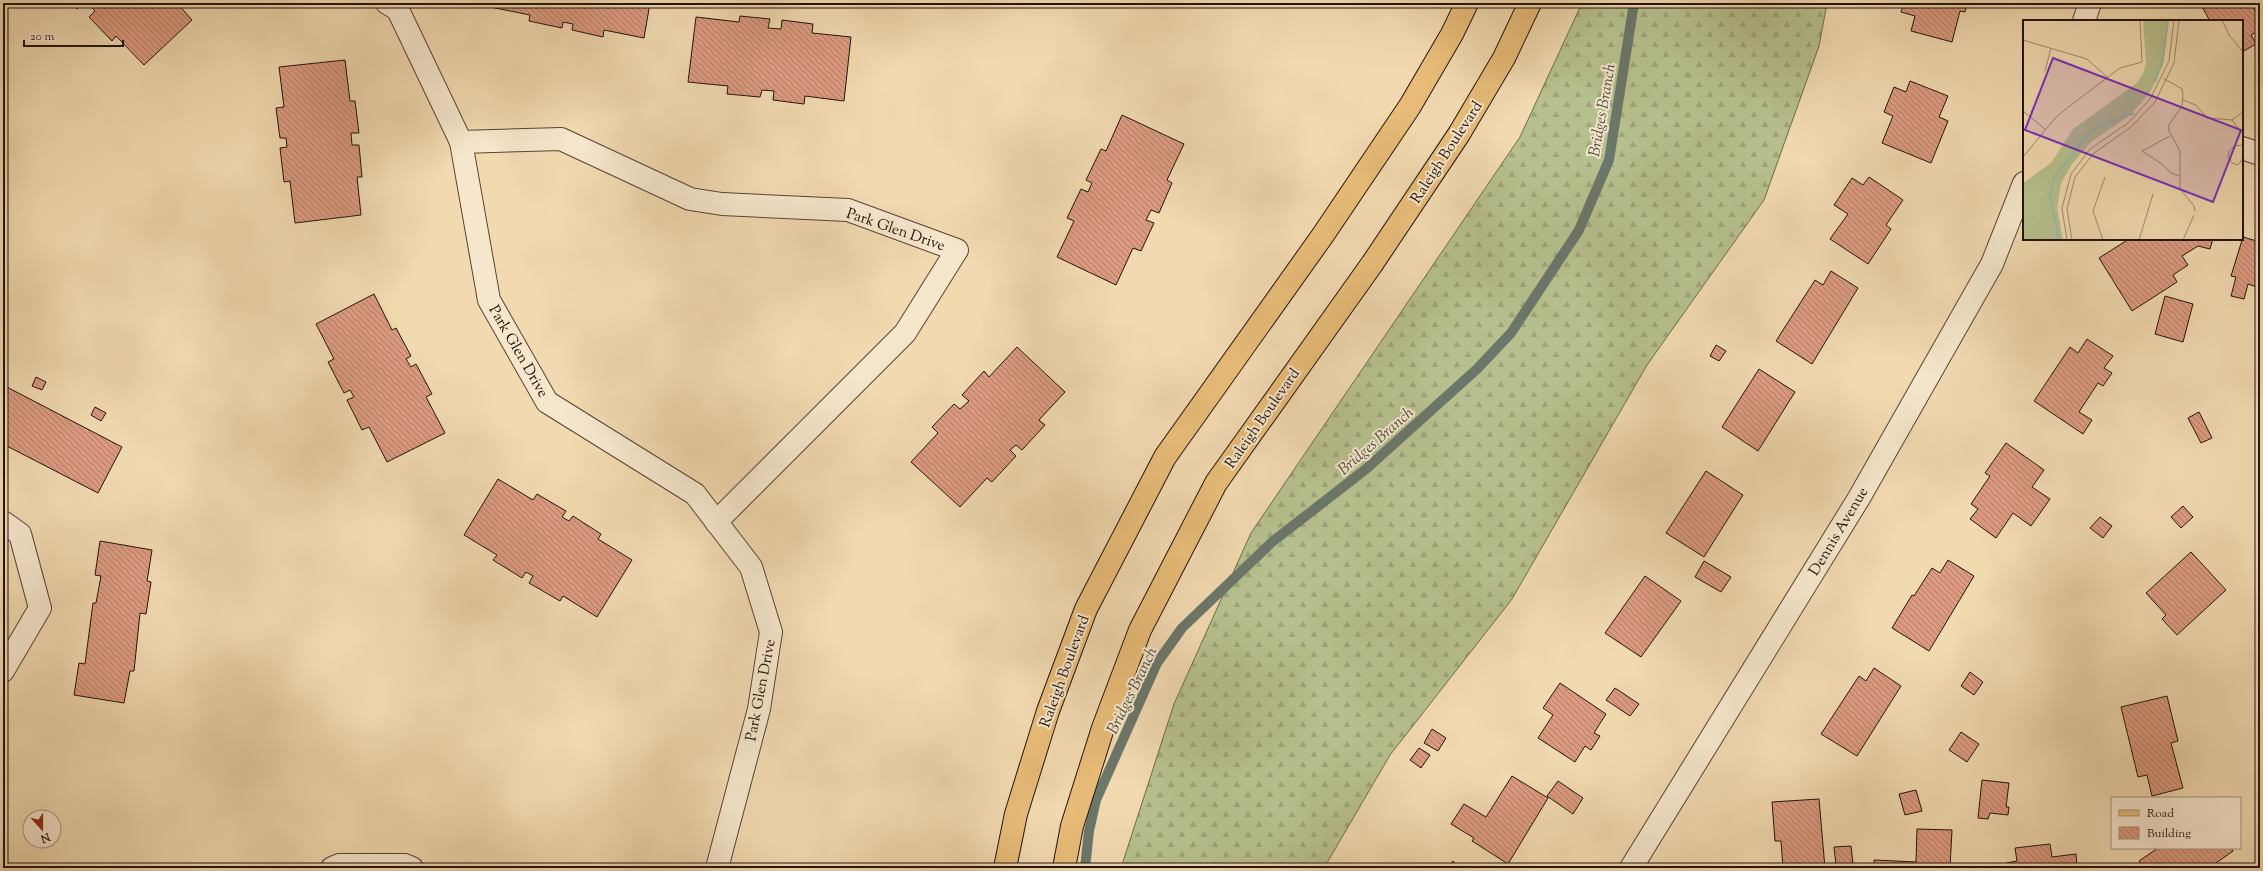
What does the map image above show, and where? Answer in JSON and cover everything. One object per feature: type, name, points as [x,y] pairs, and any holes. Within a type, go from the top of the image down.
[{"type":"main road","name":"Raleigh Boulevard","points":[[1005,868],[1016,814],[1045,718],[1086,609],[1165,457],[1323,235],[1405,112],[1452,34],[1466,3]]},
{"type":"main road","name":"Raleigh Boulevard","points":[[1064,868],[1072,826],[1103,728],[1140,630],[1216,483],[1372,264],[1460,134],[1504,58],[1530,3]]},
{"type":"street","name":"Park Glen Drive","points":[[387,3],[398,10],[461,142],[489,300],[547,402],[695,494],[751,567],[771,632],[759,709],[717,868]]},
{"type":"street","points":[[2084,20],[2090,3]]},
{"type":"street","name":"Park Glen Drive","points":[[461,142],[561,139],[690,199],[722,204],[848,210],[957,250],[905,333],[716,522]]},
{"type":"street","points":[[2243,148],[2260,154]]},
{"type":"street","name":"Dennis Avenue","points":[[1631,868],[1859,498],[1992,264],[2023,186]]},
{"type":"street","points":[[3,522],[20,534],[40,608],[3,670]]},
{"type":"street","points":[[332,868],[339,864],[346,864],[405,865],[412,868]]},
{"type":"green space","points":[[1582,3],[1827,3],[1819,46],[1764,200],[1647,365],[1512,599],[1390,755],[1324,868],[1121,868],[1174,704],[1251,533],[1520,137]]},
{"type":"building","points":[[72,3],[83,3],[77,9]]},
{"type":"building","points":[[88,3],[177,3],[192,20],[144,65],[116,36],[112,41],[89,17],[95,11]]},
{"type":"building","points":[[490,3],[650,3],[644,38],[604,30],[603,37],[572,30],[573,24],[563,22],[562,28],[529,21],[530,15],[490,7]]},
{"type":"building","points":[[1904,3],[1967,3],[1965,12],[1960,11],[1952,42],[1911,31],[1915,16],[1901,12]]},
{"type":"building","points":[[2200,3],[2251,3],[2260,20],[2260,30],[2251,35],[2256,44],[2243,51],[2243,20],[2209,20]]},
{"type":"building","points":[[740,16],[770,19],[768,28],[781,29],[782,20],[813,24],[812,33],[851,37],[844,101],[805,96],[804,104],[773,100],[774,91],[762,90],[760,97],[727,94],[728,86],[688,82],[696,17],[739,22]]},
{"type":"building","points":[[345,60],[350,101],[355,101],[359,133],[351,133],[352,145],[359,145],[362,177],[357,177],[361,215],[295,223],[290,181],[284,182],[280,148],[287,147],[286,138],[280,138],[276,108],[284,107],[279,67]]},
{"type":"building","points":[[1910,81],[1948,96],[1939,117],[1948,121],[1931,163],[1882,143],[1893,116],[1884,112],[1894,87],[1906,92]]},
{"type":"building","points":[[1122,115],[1184,144],[1167,180],[1172,183],[1159,213],[1151,210],[1146,220],[1154,223],[1141,251],[1133,248],[1116,285],[1057,257],[1074,221],[1067,218],[1081,189],[1088,192],[1092,183],[1086,180],[1101,149],[1106,151]]},
{"type":"building","points":[[1869,177],[1903,200],[1886,225],[1891,229],[1868,264],[1830,239],[1848,214],[1834,205],[1852,178],[1863,185]]},
{"type":"building","points":[[2243,237],[2260,242],[2260,288],[2248,284],[2244,299],[2231,296],[2236,277],[2231,276]]},
{"type":"building","points":[[2127,240],[2213,240],[2210,249],[2198,246],[2182,256],[2188,265],[2173,275],[2177,282],[2132,311],[2099,258]]},
{"type":"building","points":[[1831,271],[1858,288],[1812,364],[1776,341],[1815,280],[1823,285]]},
{"type":"building","points":[[374,294],[392,330],[396,328],[411,356],[406,359],[411,367],[416,364],[432,394],[426,397],[445,433],[387,462],[369,427],[362,430],[347,400],[354,397],[350,390],[344,393],[328,362],[334,359],[316,324]]},
{"type":"building","points":[[2165,296],[2193,304],[2183,342],[2155,334]]},
{"type":"building","points":[[2087,339],[2113,356],[2104,368],[2112,373],[2103,386],[2098,383],[2079,412],[2092,420],[2083,434],[2034,401],[2070,347],[2078,353]]},
{"type":"building","points":[[1716,345],[1726,351],[1719,361],[1710,356]]},
{"type":"building","points":[[1017,347],[1065,392],[1039,420],[1045,425],[1022,450],[1016,445],[1010,450],[1016,456],[992,482],[987,478],[960,507],[911,462],[938,433],[932,427],[954,404],[960,409],[969,401],[962,395],[984,371],[989,377]]},
{"type":"building","points":[[1759,369],[1795,392],[1758,451],[1722,427]]},
{"type":"building","points":[[36,377],[46,382],[42,390],[32,386]]},
{"type":"building","points":[[3,385],[122,447],[98,493],[3,444]]},
{"type":"building","points":[[95,407],[106,413],[101,421],[91,415]]},
{"type":"building","points":[[2199,412],[2212,438],[2201,443],[2188,418]]},
{"type":"building","points":[[2006,443],[2044,470],[2032,487],[2050,499],[2031,526],[2013,513],[1996,538],[1970,519],[1978,509],[1971,504],[1990,476],[1985,473]]},
{"type":"building","points":[[1706,471],[1743,495],[1704,557],[1666,533]]},
{"type":"building","points":[[498,479],[533,500],[537,494],[566,511],[562,517],[569,521],[573,516],[601,534],[598,539],[632,560],[597,617],[563,596],[560,601],[529,583],[533,576],[526,572],[522,578],[493,560],[497,555],[464,535]]},
{"type":"building","points":[[2183,506],[2193,517],[2181,528],[2171,517]]},
{"type":"building","points":[[2100,517],[2112,526],[2103,538],[2090,528]]},
{"type":"building","points":[[100,541],[152,550],[147,581],[151,582],[146,614],[140,613],[134,671],[130,671],[124,703],[74,695],[79,663],[85,664],[93,603],[96,603],[101,576],[95,575]]},
{"type":"building","points":[[2191,552],[2226,590],[2177,635],[2162,619],[2166,615],[2146,593]]},
{"type":"building","points":[[1948,560],[1974,576],[1929,651],[1892,628],[1912,595],[1914,596],[1932,568],[1940,573]]},
{"type":"building","points":[[1704,561],[1731,577],[1721,592],[1695,577]]},
{"type":"building","points":[[1645,576],[1681,601],[1641,657],[1605,633]]},
{"type":"building","points":[[1874,668],[1901,686],[1857,756],[1821,734],[1859,676],[1866,681]]},
{"type":"building","points":[[1970,672],[1983,682],[1974,695],[1961,686]]},
{"type":"building","points":[[1560,683],[1606,714],[1594,733],[1600,736],[1591,750],[1585,746],[1575,762],[1538,738],[1553,715],[1543,708]]},
{"type":"building","points":[[1615,688],[1639,704],[1630,716],[1606,700]]},
{"type":"building","points":[[2167,696],[2178,741],[2171,743],[2183,788],[2152,796],[2147,775],[2138,777],[2121,707]]},
{"type":"building","points":[[1432,729],[1446,738],[1438,751],[1424,743]]},
{"type":"building","points":[[1961,732],[1979,744],[1967,762],[1949,750]]},
{"type":"building","points":[[1419,748],[1430,755],[1421,768],[1410,760]]},
{"type":"building","points":[[1512,776],[1548,798],[1508,864],[1472,841],[1474,838],[1451,824],[1464,804],[1486,817]]},
{"type":"building","points":[[1982,780],[2009,783],[2006,807],[2009,807],[2008,815],[1990,813],[1988,819],[1978,818]]},
{"type":"building","points":[[1558,781],[1583,798],[1573,814],[1547,796]]},
{"type":"building","points":[[1916,790],[1922,811],[1905,815],[1899,794]]},
{"type":"building","points":[[1819,799],[1825,868],[1783,868],[1781,841],[1775,841],[1772,802]]},
{"type":"building","points":[[1917,829],[1952,830],[1950,868],[1874,868],[1874,860],[1916,862]]},
{"type":"building","points":[[2050,844],[2052,857],[2076,854],[2077,868],[2006,868],[2006,863],[2017,861],[2015,848]]},
{"type":"building","points":[[1851,846],[1853,864],[1836,865],[1834,847]]},
{"type":"building","points":[[2157,849],[2232,849],[2233,851],[2209,868],[2144,868],[2139,861]]},
{"type":"building","points":[[1453,861],[1460,868],[1446,868]]},
{"type":"waterway","name":"Bridges Branch","points":[[1085,868],[1089,831],[1096,800],[1157,663],[1182,628],[1272,542],[1366,469],[1477,369],[1511,333],[1579,230],[1609,160],[1634,3]]}]
